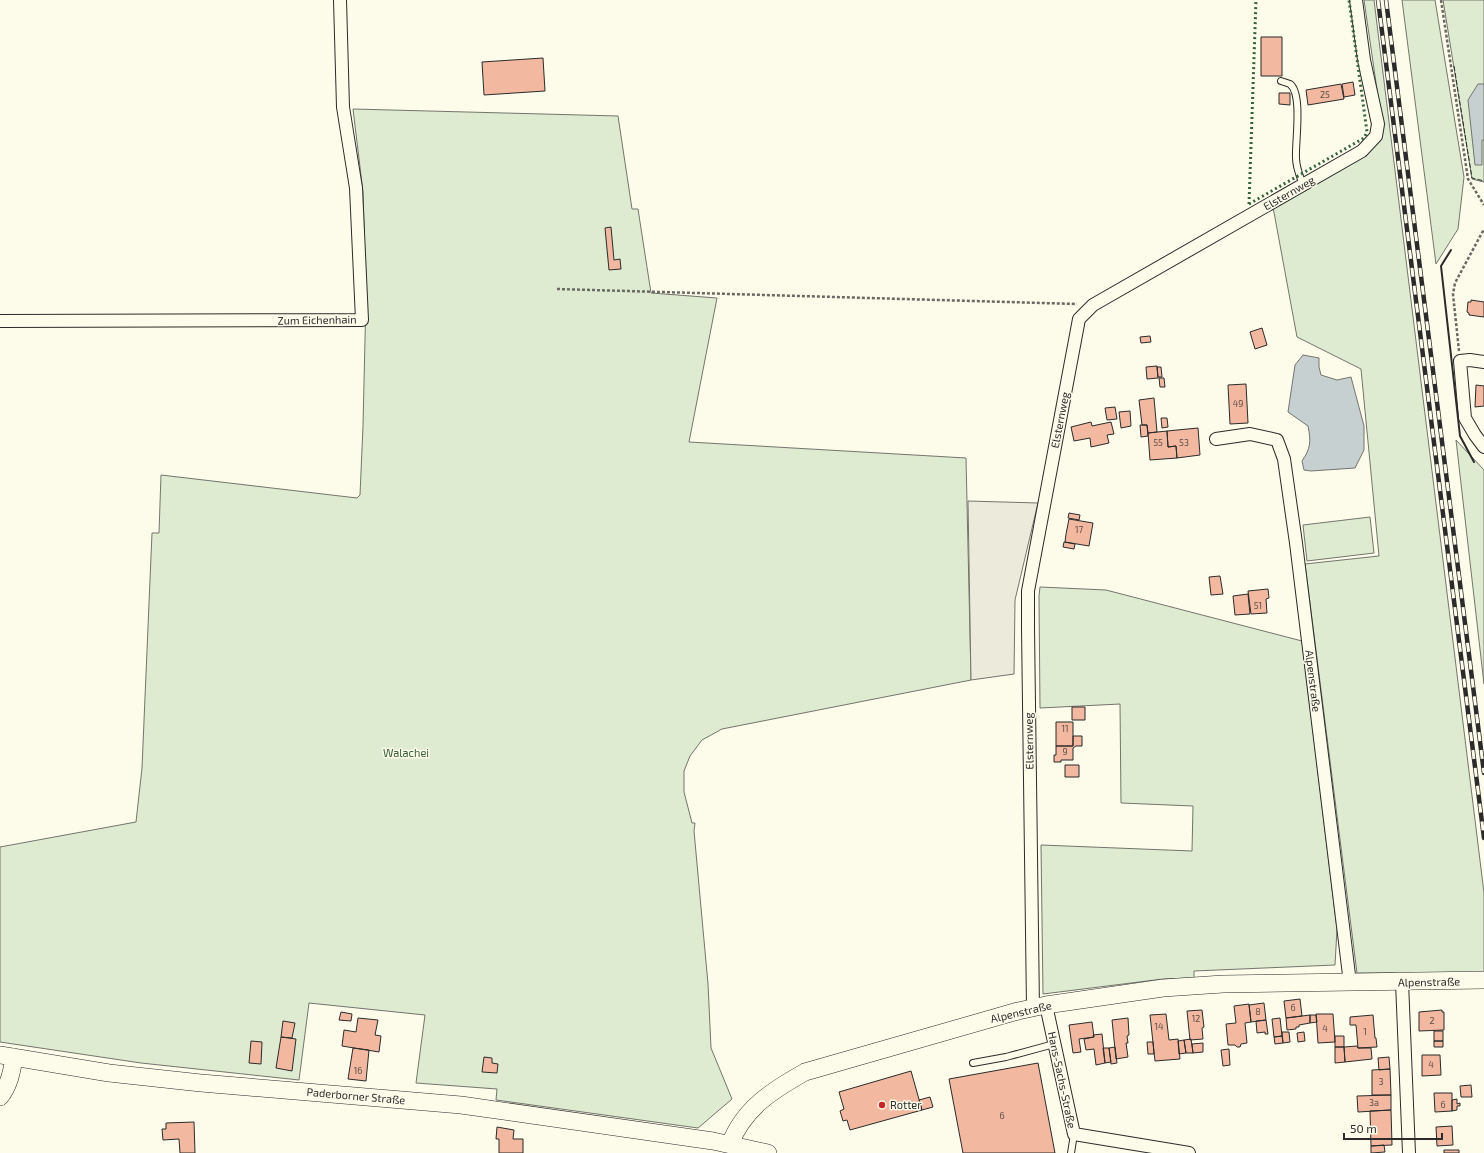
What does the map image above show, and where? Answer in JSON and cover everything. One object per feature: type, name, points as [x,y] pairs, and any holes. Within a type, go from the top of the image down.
[{"type":"street","name":"Zum Eichenhain","points":[[0,321],[362,320],[356,188],[343,107],[340,0]]},
{"type":"street","name":"Elsternweg","points":[[1039,1007],[1028,591],[1079,320],[1093,305],[1362,151],[1376,136],[1378,124],[1364,60],[1356,0]]},
{"type":"street","points":[[1484,362],[1470,360],[1460,361],[1465,418],[1484,447]]},
{"type":"street","name":"Alpenstraße","points":[[1216,439],[1250,434],[1277,440],[1284,458],[1296,543],[1350,983]]},
{"type":"street","name":"Alpenstraße","points":[[730,1144],[748,1113],[774,1090],[805,1072],[882,1049],[1039,1007],[1163,988],[1223,984],[1484,980]]},
{"type":"street","points":[[1402,982],[1409,1153]]},
{"type":"street","name":"Hans-Sachs-Straße","points":[[1039,1007],[1054,1044],[1074,1134],[1189,1153]]},
{"type":"street","points":[[0,1097],[6,1090],[7,1056]]},
{"type":"street","name":"Paderborner Straße","points":[[7,1056],[109,1073],[201,1083],[461,1105],[713,1144],[730,1144],[768,1153]]},
{"type":"lane","points":[[1281,81],[1290,84],[1296,95],[1298,128],[1296,156],[1297,170],[1303,185]]},
{"type":"lane","points":[[972,1063],[1006,1057],[1054,1044]]},
{"type":"lane","points":[[1072,1153],[1074,1134]]},
{"type":"path","points":[[1440,0],[1468,179],[1484,205]]},
{"type":"path","points":[[1460,361],[1453,294],[1455,283],[1484,229]]},
{"type":"path","points":[[557,289],[1093,305]]},
{"type":"green space","points":[[1364,0],[1374,0],[1484,893],[1484,972],[1410,975],[1393,973],[1357,973],[1305,564],[1379,556],[1361,369],[1297,337],[1273,207],[1366,154],[1382,124]]},
{"type":"green space","points":[[1402,0],[1435,0],[1464,177],[1458,229],[1436,264]]},
{"type":"green space","points":[[1443,0],[1484,0],[1484,182],[1472,179]]},
{"type":"green space","name":"Walachei","points":[[353,109],[618,116],[632,209],[638,209],[651,293],[717,298],[689,442],[966,458],[971,680],[722,729],[702,740],[690,756],[684,771],[684,792],[692,823],[695,823],[694,831],[708,984],[711,1048],[732,1099],[698,1128],[496,1100],[497,1089],[416,1083],[425,1015],[309,1003],[299,1080],[141,1063],[0,1042],[0,847],[136,822],[142,768],[152,533],[159,533],[161,475],[357,498],[360,495],[366,296],[363,192]]},
{"type":"green space","points":[[1456,440],[1484,470],[1484,684]]},
{"type":"green space","points":[[1370,517],[1374,553],[1307,561],[1303,525]]},
{"type":"green space","points":[[1040,587],[1106,590],[1302,641],[1337,929],[1335,965],[1194,971],[1194,978],[1163,979],[1043,994],[1041,845],[1192,851],[1193,806],[1121,803],[1120,704],[1040,708]]},
{"type":"shaded area","points":[[1478,84],[1484,84],[1484,140],[1482,140],[1482,165],[1475,165],[1468,100]]},
{"type":"shaded area","points":[[1303,355],[1319,358],[1321,375],[1337,380],[1351,377],[1364,426],[1364,450],[1355,468],[1311,471],[1304,470],[1302,461],[1310,444],[1308,426],[1288,412],[1295,365]]},
{"type":"shaded area","points":[[968,501],[1038,503],[1015,600],[1014,674],[971,680]]},
{"type":"building","points":[[1261,37],[1282,37],[1282,76],[1261,76]]},
{"type":"building","points":[[543,58],[545,91],[484,95],[482,62]]},
{"type":"building","points":[[1353,82],[1355,95],[1344,97],[1342,84]]},
{"type":"building","points":[[1341,84],[1344,99],[1308,105],[1306,90]]},
{"type":"building","points":[[1279,93],[1290,93],[1290,105],[1279,104]]},
{"type":"building","points":[[611,227],[614,260],[620,259],[621,269],[609,270],[605,228]]},
{"type":"building","points":[[1471,300],[1484,302],[1484,317],[1469,315],[1467,312],[1468,302],[1471,302]]},
{"type":"building","points":[[1262,328],[1267,345],[1255,349],[1250,332]]},
{"type":"building","points":[[1150,336],[1151,342],[1141,343],[1140,337]]},
{"type":"building","points":[[1157,366],[1158,378],[1147,379],[1146,367]]},
{"type":"building","points":[[1157,367],[1161,367],[1162,377],[1158,377]]},
{"type":"building","points":[[1159,378],[1164,378],[1165,387],[1160,387]]},
{"type":"building","points":[[1246,384],[1248,423],[1230,424],[1228,385]]},
{"type":"building","points":[[1476,385],[1484,386],[1484,406],[1475,407]]},
{"type":"building","points":[[1154,398],[1157,432],[1148,433],[1147,425],[1142,425],[1139,400]]},
{"type":"building","points":[[1115,407],[1117,419],[1107,420],[1105,408]]},
{"type":"building","points":[[1130,411],[1131,426],[1121,428],[1119,412]]},
{"type":"building","points":[[1161,418],[1167,418],[1168,427],[1162,428]]},
{"type":"building","points":[[1091,422],[1092,426],[1111,422],[1114,434],[1107,435],[1109,443],[1091,447],[1090,438],[1074,441],[1071,427]]},
{"type":"building","points":[[1140,425],[1147,425],[1148,436],[1141,437]]},
{"type":"building","points":[[1198,428],[1200,455],[1177,458],[1176,446],[1168,447],[1167,431]]},
{"type":"building","points":[[1167,431],[1168,447],[1176,446],[1177,458],[1150,460],[1148,433]]},
{"type":"building","points":[[1069,513],[1080,515],[1079,520],[1068,518]]},
{"type":"building","points":[[1069,519],[1093,523],[1089,546],[1065,542]]},
{"type":"building","points":[[1064,542],[1075,544],[1074,549],[1063,547]]},
{"type":"building","points":[[1220,576],[1223,594],[1211,595],[1209,577]]},
{"type":"building","points":[[1268,589],[1269,598],[1266,599],[1267,613],[1251,614],[1248,591]]},
{"type":"building","points":[[1248,594],[1250,614],[1235,615],[1233,596]]},
{"type":"building","points":[[1072,707],[1085,707],[1085,720],[1072,720]]},
{"type":"building","points":[[1056,722],[1073,722],[1073,746],[1056,746]]},
{"type":"building","points":[[1073,736],[1082,736],[1082,746],[1076,746],[1073,748],[1073,760],[1061,760],[1061,762],[1054,762],[1056,746],[1073,746]]},
{"type":"building","points":[[1065,765],[1079,765],[1079,777],[1065,777]]},
{"type":"building","points":[[1300,999],[1302,1016],[1286,1018],[1284,1001]]},
{"type":"building","points":[[1264,1003],[1266,1020],[1251,1022],[1249,1005]]},
{"type":"building","points":[[1249,1004],[1251,1022],[1245,1023],[1247,1043],[1241,1044],[1240,1047],[1228,1045],[1226,1024],[1236,1023],[1234,1006]]},
{"type":"building","points":[[1202,1010],[1204,1027],[1202,1028],[1203,1039],[1190,1040],[1187,1011]]},
{"type":"building","points":[[1442,1010],[1442,1012],[1444,1012],[1444,1030],[1419,1031],[1419,1012]]},
{"type":"building","points":[[341,1012],[352,1014],[351,1021],[339,1020]]},
{"type":"building","points":[[1166,1014],[1169,1040],[1178,1039],[1180,1059],[1155,1061],[1150,1015]]},
{"type":"building","points":[[1316,1014],[1333,1014],[1335,1042],[1318,1043]]},
{"type":"building","points":[[1310,1015],[1310,1023],[1299,1025],[1296,1029],[1287,1030],[1286,1018]]},
{"type":"building","points":[[1310,1015],[1316,1015],[1317,1022],[1310,1023]]},
{"type":"building","points":[[1373,1015],[1377,1047],[1358,1048],[1356,1025],[1350,1025],[1350,1017]]},
{"type":"building","points":[[358,1018],[378,1020],[375,1035],[381,1036],[379,1052],[342,1046],[344,1030],[356,1032]]},
{"type":"building","points":[[1128,1018],[1129,1035],[1127,1036],[1128,1043],[1126,1043],[1128,1057],[1116,1059],[1112,1020]]},
{"type":"building","points":[[1280,1018],[1282,1036],[1274,1037],[1272,1019]]},
{"type":"building","points":[[1266,1020],[1268,1034],[1265,1034],[1265,1032],[1257,1033],[1256,1021]]},
{"type":"building","points":[[283,1021],[295,1023],[292,1038],[281,1037]]},
{"type":"building","points":[[1092,1022],[1094,1037],[1079,1039],[1081,1052],[1073,1053],[1069,1025]]},
{"type":"building","points":[[1434,1031],[1443,1031],[1443,1041],[1434,1041]]},
{"type":"building","points":[[1282,1032],[1289,1032],[1290,1042],[1283,1043]]},
{"type":"building","points":[[1304,1032],[1305,1041],[1298,1042],[1297,1033]]},
{"type":"building","points":[[1102,1034],[1105,1063],[1096,1065],[1094,1049],[1086,1050],[1084,1039],[1094,1037],[1093,1035]]},
{"type":"building","points":[[1282,1036],[1283,1043],[1275,1044],[1274,1037]]},
{"type":"building","points":[[1335,1036],[1344,1036],[1344,1047],[1335,1047]]},
{"type":"building","points":[[281,1037],[296,1039],[292,1071],[276,1068]]},
{"type":"building","points":[[1191,1039],[1193,1053],[1186,1053],[1184,1040]]},
{"type":"building","points":[[1184,1040],[1186,1053],[1179,1054],[1178,1041]]},
{"type":"building","points":[[251,1041],[262,1042],[261,1064],[249,1063]]},
{"type":"building","points":[[1434,1041],[1443,1041],[1443,1047],[1434,1047]]},
{"type":"building","points":[[1147,1042],[1153,1042],[1154,1054],[1148,1054]]},
{"type":"building","points":[[1203,1043],[1203,1052],[1193,1053],[1192,1044]]},
{"type":"building","points":[[1357,1046],[1358,1048],[1371,1048],[1372,1059],[1345,1062],[1344,1047]]},
{"type":"building","points":[[1115,1047],[1117,1063],[1111,1064],[1109,1048]]},
{"type":"building","points":[[1335,1047],[1344,1047],[1345,1062],[1335,1063]]},
{"type":"building","points":[[353,1048],[369,1050],[366,1081],[348,1079]]},
{"type":"building","points":[[1103,1048],[1109,1048],[1111,1062],[1105,1063]]},
{"type":"building","points":[[1229,1049],[1230,1065],[1223,1066],[1221,1050]]},
{"type":"building","points":[[1422,1055],[1440,1055],[1441,1075],[1422,1076]]},
{"type":"building","points":[[484,1057],[492,1058],[492,1063],[498,1064],[497,1073],[482,1072]]},
{"type":"building","points":[[1389,1057],[1390,1069],[1379,1070],[1378,1058]]},
{"type":"building","points":[[1038,1063],[1055,1153],[963,1153],[949,1079]]},
{"type":"building","points":[[1390,1069],[1391,1095],[1372,1095],[1372,1070]]},
{"type":"building","name":"Rotter","points":[[911,1071],[922,1110],[850,1130],[847,1120],[843,1121],[840,1111],[844,1109],[839,1092]]},
{"type":"building","points":[[1471,1085],[1472,1097],[1461,1097],[1460,1086]]},
{"type":"building","points":[[1434,1093],[1452,1093],[1452,1111],[1435,1112]]},
{"type":"building","points":[[1391,1095],[1391,1110],[1358,1112],[1357,1096]]},
{"type":"building","points":[[930,1097],[933,1107],[922,1110],[919,1100]]},
{"type":"building","points":[[1457,1099],[1457,1104],[1460,1103],[1460,1106],[1457,1106],[1457,1110],[1452,1111],[1452,1100]]},
{"type":"building","points":[[1391,1110],[1392,1145],[1371,1146],[1370,1111]]},
{"type":"building","points":[[194,1122],[195,1153],[180,1153],[179,1139],[163,1140],[162,1129],[166,1129],[166,1123]]},
{"type":"building","points":[[1452,1126],[1453,1145],[1437,1146],[1436,1127]]},
{"type":"building","points":[[497,1127],[514,1130],[513,1139],[523,1139],[523,1153],[499,1153],[499,1139],[496,1139]]},
{"type":"building","points":[[1384,1145],[1385,1152],[1371,1153],[1371,1146]]},
{"type":"building","points":[[1444,1150],[1459,1150],[1459,1153],[1444,1153]]},
{"type":"railway","points":[[1378,0],[1484,838]]},
{"type":"railway","points":[[1386,0],[1484,773]]},
{"type":"hedge","points":[[1249,204],[1256,0]]},
{"type":"hedge","points":[[1249,204],[1364,138],[1367,132],[1349,0]]},
{"type":"fence","points":[[1454,66],[1472,178],[1484,181]]},
{"type":"wall","points":[[1451,250],[1441,266],[1460,436],[1474,462]]},
{"type":"place","name":"Rotter","points":[[882,1105]]}]
